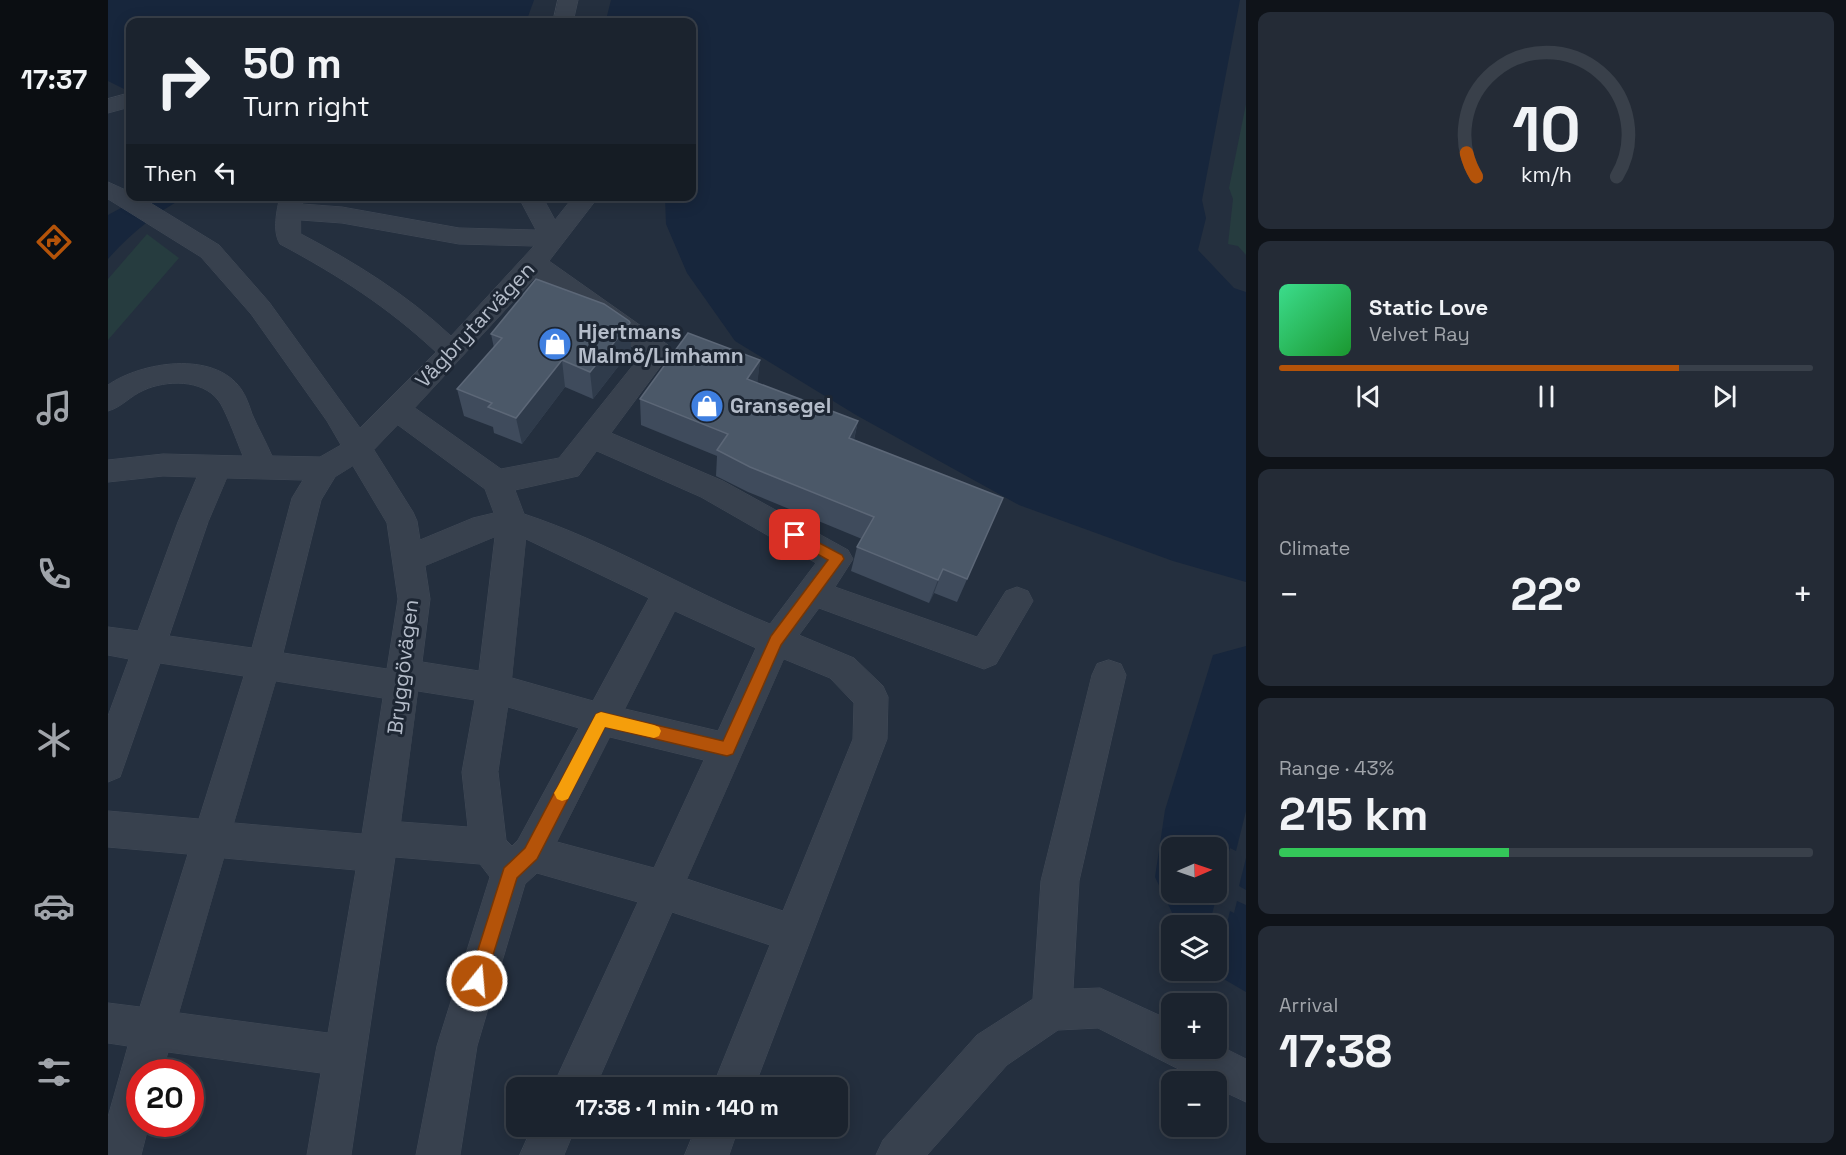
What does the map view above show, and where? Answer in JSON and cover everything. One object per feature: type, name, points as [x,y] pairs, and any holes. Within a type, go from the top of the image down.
[{"type":"street","points":[[564,18],[568,0]]},
{"type":"street","points":[[108,106],[126,101]]},
{"type":"street","name":"Bryggövägen","points":[[108,189],[126,200]]},
{"type":"street","name":"Bryggövägen","points":[[129,201],[210,251],[260,309],[337,414],[402,521],[414,599],[379,846],[329,1155]]},
{"type":"street","points":[[452,352],[405,309],[347,269],[289,238],[290,204],[459,236],[553,239],[533,201]]},
{"type":"street","name":"Vågbrytarvägen","points":[[325,469],[358,448],[452,352],[534,263],[583,201]]},
{"type":"street","points":[[497,482],[568,468],[658,352],[534,263]]},
{"type":"street","points":[[108,401],[112,396],[136,382],[172,372],[206,377],[230,394],[262,467]]},
{"type":"street","points":[[396,410],[497,482],[512,522],[494,688],[480,772],[510,858]]},
{"type":"street","points":[[578,1077],[776,641],[837,559],[712,489],[592,437]]},
{"type":"street","points":[[111,476],[163,465],[325,469]]},
{"type":"street","points":[[108,765],[194,522],[217,466]]},
{"type":"street","points":[[144,1059],[213,840],[264,664],[307,498],[325,469]]},
{"type":"street","points":[[408,560],[484,527],[512,522],[548,534],[720,618],[842,668],[871,697],[870,739],[738,1077]]},
{"type":"street","points":[[438,1155],[457,1046],[510,858],[601,719],[668,592]]},
{"type":"street","points":[[812,592],[984,654],[1017,601]]},
{"type":"street","points":[[108,641],[149,649],[264,664],[494,688],[601,719],[727,749]]},
{"type":"street","points":[[1053,1010],[1060,881],[1109,675]]},
{"type":"street","points":[[108,829],[213,840],[379,846],[510,858],[664,890],[794,934]]},
{"type":"street","points":[[898,1155],[992,1050],[1053,1010],[1100,1008],[1161,1038]]},
{"type":"street","points":[[108,1023],[345,1056]]},
{"type":"street","points":[[1203,1059],[1246,1081]]},
{"type":"street","points":[[119,1155],[126,1129]]},
{"type":"street","points":[[542,1155],[550,1137]]},
{"type":"street","points":[[707,1155],[714,1137]]},
{"type":"green space","points":[[1246,104],[1246,255],[1238,246],[1228,244],[1233,199],[1229,188]]},
{"type":"green space","points":[[147,234],[179,258],[108,340],[108,279]]},
{"type":"water","points":[[108,0],[534,0],[527,18],[126,18],[126,90],[108,81]]},
{"type":"water","points":[[611,0],[1240,0],[1202,200],[1206,218],[1198,250],[1234,288],[1246,292],[1246,582],[1173,561],[1019,505],[856,415],[735,341],[687,273],[666,224],[665,201],[696,201],[696,18],[606,18]]},
{"type":"water","points":[[134,201],[179,201],[144,225],[108,259],[108,215]]},
{"type":"water","points":[[1246,646],[1246,992],[1227,981],[1227,915],[1173,915],[1167,903],[1227,903],[1227,837],[1161,837],[1161,890],[1155,877],[1165,810],[1213,655]]},
{"type":"pier","points":[[1246,811],[1246,858],[1239,886],[1246,890],[1246,905],[1237,901],[1234,913],[1230,911],[1227,923],[1227,915],[1212,915],[1215,903],[1227,903],[1227,859],[1230,848],[1236,851]]},
{"type":"building","points":[[536,279],[604,304],[630,323],[590,372],[562,360],[516,418],[488,407],[492,403],[457,389],[502,338],[491,334]]},
{"type":"building","points":[[688,333],[760,360],[747,379],[858,421],[849,438],[1003,498],[967,579],[943,569],[938,580],[857,547],[874,517],[750,467],[717,450],[728,434],[640,399]]},
{"type":"slow traffic","points":[[562,793],[601,719],[654,731]]},
{"type":"place","name":"Hjertmans Malmö/Limhamn","points":[[555,344]]},
{"type":"place","name":"Gransegel","points":[[707,406]]},
{"type":"route","points":[[477,981],[510,873],[531,853],[601,719],[727,749],[776,641],[837,559],[795,535]]}]
